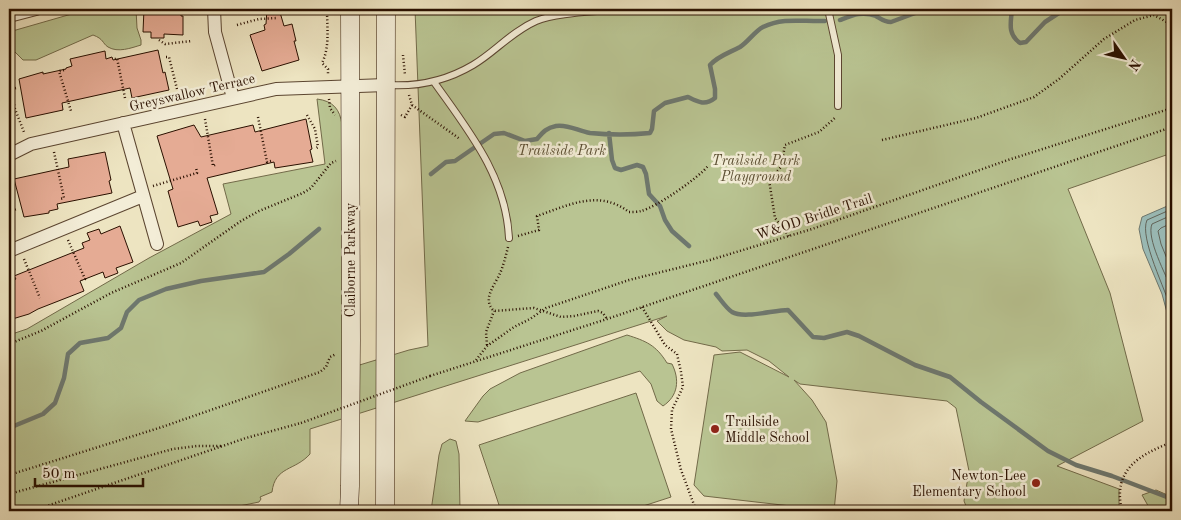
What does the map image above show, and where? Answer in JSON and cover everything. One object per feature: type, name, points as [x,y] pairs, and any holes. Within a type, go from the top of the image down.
[{"type":"main road","name":"Claiborne Parkway","points":[[349,511],[351,388],[350,9]]},
{"type":"main road","points":[[385,511],[386,9]]},
{"type":"street","points":[[9,16],[36,9]]},
{"type":"street","points":[[214,9],[214,32],[233,98]]},
{"type":"street","name":"Greyswallow Terrace","points":[[9,155],[31,144],[276,89],[386,85]]},
{"type":"street","points":[[123,123],[148,191],[157,244]]},
{"type":"street","points":[[9,250],[148,191]]},
{"type":"lane","points":[[386,85],[406,86],[434,82],[473,65],[521,28],[539,20],[620,9]]},
{"type":"lane","points":[[828,9],[838,55],[838,106]]},
{"type":"lane","points":[[434,82],[476,141],[490,165],[509,227],[509,238]]},
{"type":"path","points":[[327,9],[328,34],[326,54],[322,64],[328,69],[330,108],[337,119]]},
{"type":"path","points":[[882,140],[976,118],[1034,97],[1059,79],[1104,39],[1134,20],[1154,15],[1172,25]]},
{"type":"path","points":[[237,25],[259,19],[277,18]]},
{"type":"path","points":[[159,40],[165,44],[192,41]]},
{"type":"path","points":[[166,57],[168,57],[176,89]]},
{"type":"path","points":[[115,58],[117,58],[125,98]]},
{"type":"path","points":[[64,70],[59,71],[71,111]]},
{"type":"path","points":[[16,88],[11,89],[24,134]]},
{"type":"path","points":[[789,236],[775,218],[769,180],[781,168],[785,145],[819,132],[836,117],[838,106]]},
{"type":"path","name":"W&OD Bridle Trail","points":[[475,361],[487,346],[546,308],[630,280],[710,260],[789,236],[1008,160],[1172,108]]},
{"type":"path","points":[[307,115],[315,129],[318,147],[315,149]]},
{"type":"path","points":[[205,117],[213,166],[215,166]]},
{"type":"path","points":[[258,117],[267,162],[271,161]]},
{"type":"path","points":[[32,511],[224,446],[300,423],[430,376],[607,319],[1172,127]]},
{"type":"path","points":[[54,151],[64,198],[60,199]]},
{"type":"path","points":[[9,344],[40,331],[110,293],[181,263],[240,221],[303,193],[317,181],[331,163],[337,161],[337,153]]},
{"type":"path","points":[[494,311],[489,303],[489,296],[505,262],[509,238],[539,230],[537,216],[578,202],[605,200],[620,205],[629,212],[642,210],[660,201],[703,172],[708,166]]},
{"type":"path","points":[[148,191],[194,175],[197,173],[196,167]]},
{"type":"path","points":[[63,192],[68,191]]},
{"type":"path","points":[[9,207],[10,212],[16,209]]},
{"type":"path","points":[[68,239],[85,280],[82,280]]},
{"type":"path","points":[[23,257],[40,298]]},
{"type":"path","points":[[642,307],[665,345],[677,354],[683,387],[672,410],[671,429],[681,470],[697,510],[691,511]]},
{"type":"path","points":[[494,311],[534,308],[561,317],[598,311],[603,313],[607,319]]},
{"type":"path","points":[[487,346],[486,332],[494,311]]},
{"type":"path","points":[[9,475],[162,427],[320,372],[326,366],[330,357],[337,354]]},
{"type":"path","points":[[1122,511],[1120,498],[1123,475],[1135,461],[1157,448],[1172,442]]},
{"type":"path","points":[[9,494],[173,449],[197,446],[224,446]]},
{"type":"green space","points":[[89,9],[136,9],[137,28],[141,45],[116,50],[108,47],[93,35],[36,60],[23,60],[9,46],[9,32]]},
{"type":"green space","points":[[415,9],[1172,9],[1172,153],[1068,189],[1110,293],[1143,421],[1057,466],[1119,489],[1119,511],[968,511],[964,501],[969,471],[956,408],[947,401],[800,384],[794,380],[812,400],[826,422],[837,481],[834,511],[704,496],[694,485],[714,355],[740,352],[789,377],[769,361],[747,350],[722,351],[716,347],[684,340],[667,331],[657,321],[667,316],[310,429],[310,454],[281,473],[277,477],[272,492],[260,497],[259,502],[215,511],[9,511],[9,335],[27,329],[149,258],[231,214],[223,184],[325,164],[317,99],[323,100],[335,107],[340,114],[342,125],[343,370],[428,346]]},
{"type":"green space","points":[[627,335],[650,344],[667,363],[672,364],[677,382],[675,393],[663,406],[657,401],[651,384],[640,371],[478,422],[465,421],[490,389],[520,373]]},
{"type":"green space","points":[[636,393],[671,497],[628,511],[501,511],[479,445]]},
{"type":"green space","points":[[450,439],[456,441],[459,454],[460,511],[431,511],[439,455],[442,444]]},
{"type":"green space","points":[[1156,490],[1172,497],[1172,511],[1151,511],[1142,495]]},
{"type":"water","points":[[1172,204],[1172,331],[1162,294],[1143,249],[1139,229],[1142,217]]},
{"type":"building","points":[[144,9],[181,9],[183,35],[164,34],[164,38],[151,38],[151,32],[143,32]]},
{"type":"building","points":[[267,9],[279,9],[284,26],[292,24],[299,60],[262,71],[250,35],[265,30]]},
{"type":"building","points":[[158,50],[169,90],[132,98],[130,88],[62,103],[63,110],[26,118],[19,79],[43,72],[43,74],[66,69],[72,66],[70,59],[105,51],[106,59],[112,57],[113,60]]},
{"type":"building","points":[[306,119],[313,162],[275,168],[274,162],[207,178],[218,214],[210,216],[212,222],[200,226],[198,221],[178,227],[168,191],[173,189],[157,136],[194,125],[201,137],[253,125],[255,132]]},
{"type":"building","points":[[105,152],[112,193],[57,204],[58,209],[49,211],[49,213],[24,217],[14,179],[69,167],[68,159]]},
{"type":"building","points":[[120,226],[133,262],[116,268],[118,273],[105,278],[103,272],[80,281],[84,291],[29,314],[9,320],[9,282],[16,279],[14,276],[84,248],[82,243],[90,240],[87,233],[99,229],[101,234]]},
{"type":"waterway","points":[[840,20],[853,15],[866,14],[891,22],[926,9]]},
{"type":"waterway","points":[[1012,9],[1011,32],[1020,43],[1026,42],[1045,22],[1065,9]]},
{"type":"waterway","points":[[431,174],[446,162],[455,161],[494,134],[504,133],[525,141],[537,139],[547,129],[560,126],[598,134],[650,133],[654,111],[665,103],[688,97],[705,103],[715,98],[710,65],[720,57],[743,45],[763,27],[786,21],[825,21]]},
{"type":"waterway","points":[[609,133],[612,160],[615,168],[621,170],[637,165],[643,167],[649,194],[660,206],[665,220],[672,231],[689,246]]},
{"type":"waterway","points":[[9,428],[43,414],[55,403],[64,378],[68,354],[80,343],[108,338],[121,328],[127,312],[139,300],[166,289],[201,281],[264,272],[319,229]]},
{"type":"waterway","points":[[716,294],[732,312],[737,314],[744,315],[788,310],[813,337],[824,338],[847,332],[859,336],[915,365],[950,377],[1048,451],[1076,465],[1112,476],[1172,499]]},
{"type":"place","name":"Trailside Middle School","points":[[715,429]]},
{"type":"place","name":"Newton-Lee Elementary School","points":[[1036,483]]},
{"type":"park label","name":"Trailside Park","points":[[562,150]]},
{"type":"park label","name":"Trailside Park Playground","points":[[756,168]]}]
